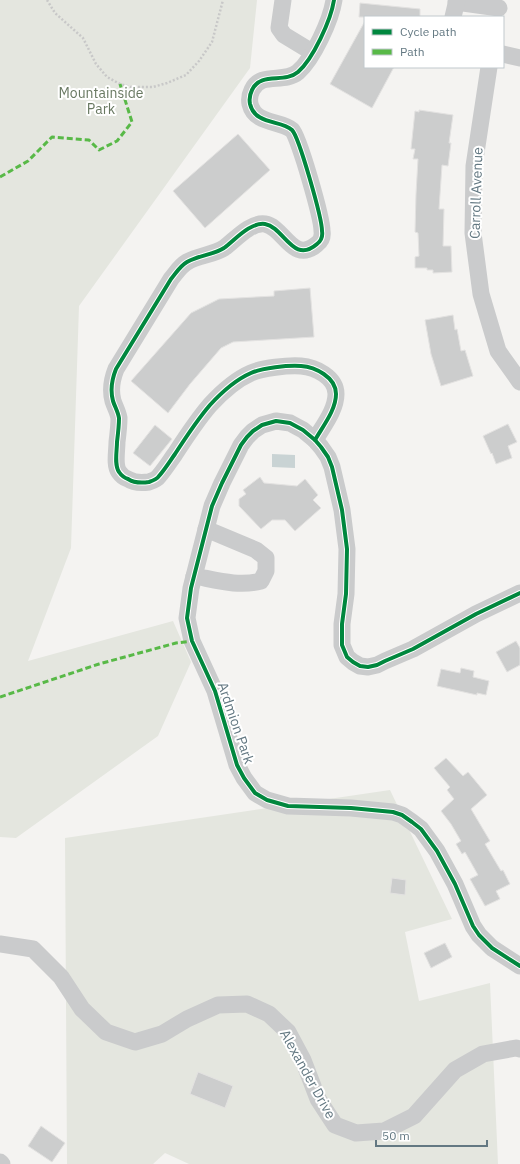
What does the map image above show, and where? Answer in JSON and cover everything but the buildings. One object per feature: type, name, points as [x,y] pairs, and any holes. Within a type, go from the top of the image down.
[{"type":"street","points":[[283,0],[279,28],[284,35],[312,52]]},
{"type":"street","points":[[315,440],[335,403],[336,392],[334,383],[321,373],[302,366],[262,370],[242,378],[229,387],[211,405],[192,429],[158,478],[148,482],[138,483],[130,481],[118,472],[116,462],[119,416],[113,399],[112,382],[116,369],[171,280],[186,262],[216,252],[243,232],[258,224],[266,224],[271,226],[294,248],[301,250],[311,248],[318,244],[322,239],[319,214],[310,181],[294,134],[288,127],[260,118],[252,110],[250,96],[253,88],[259,82],[266,79],[293,76],[305,64],[328,22],[333,10],[334,0]]},
{"type":"street","points":[[456,6],[499,8]]},
{"type":"street","points":[[504,54],[520,58]]},
{"type":"street","name":"Carroll Avenue","points":[[489,68],[474,166],[473,233],[480,294],[498,351],[520,382]]},
{"type":"street","name":"Ardmion Park","points":[[520,593],[476,614],[413,649],[377,665],[368,667],[360,666],[353,662],[347,657],[342,645],[342,624],[346,594],[347,549],[342,510],[332,467],[328,457],[315,440],[303,430],[295,425],[283,422],[268,423],[253,430],[241,445],[212,506],[191,588],[188,618],[192,641],[215,691],[237,765],[255,793],[267,800],[288,806],[351,808],[393,812],[402,815],[421,829],[437,851],[455,884],[473,926],[479,935],[492,948],[520,966]]},
{"type":"street","points":[[194,576],[227,583],[250,583],[260,581],[266,571],[266,558],[256,550],[206,529]]},
{"type":"street","name":"Alexander Drive","points":[[0,944],[33,949],[62,976],[82,1008],[106,1032],[135,1042],[162,1034],[186,1019],[218,1005],[247,1004],[269,1014],[288,1032],[303,1060],[318,1099],[335,1125],[356,1133],[384,1130],[414,1116],[455,1070],[483,1054],[516,1048],[520,1049]]},
{"type":"path","points":[[47,0],[55,13],[83,38],[96,64],[107,77],[120,84],[130,87],[153,87],[186,75],[200,61],[212,42],[223,0]]},
{"type":"green space","name":"Mountainside Park","points":[[0,0],[257,0],[250,68],[79,306],[71,548],[28,661],[173,621],[191,662],[158,736],[16,838],[0,837]]},
{"type":"green space","points":[[390,790],[452,919],[405,932],[419,1001],[490,983],[498,1164],[189,1164],[165,1153],[153,1164],[67,1164],[65,838]]},
{"type":"shaded area","points":[[272,454],[295,455],[295,468],[272,467]]},
{"type":"marked path","points":[[0,177],[28,161],[52,137],[89,140],[99,150],[117,141],[132,122],[120,84]]},
{"type":"marked path","points":[[0,697],[99,664],[176,643],[192,641]]},
{"type":"cycle path","points":[[315,440],[334,406],[336,394],[335,388],[329,378],[312,368],[301,366],[275,367],[262,370],[251,373],[239,379],[214,400],[157,478],[149,482],[135,482],[126,478],[117,469],[116,454],[119,418],[112,397],[112,389],[116,369],[171,279],[185,264],[196,258],[211,254],[224,248],[243,232],[259,224],[265,224],[272,227],[295,248],[301,250],[309,249],[321,240],[321,223],[310,178],[295,136],[292,130],[287,127],[257,116],[250,104],[250,95],[256,84],[261,81],[292,75],[304,66],[320,39],[329,18],[334,0]]},
{"type":"cycle path","points":[[520,593],[476,614],[413,649],[377,665],[368,667],[360,666],[353,662],[347,657],[342,645],[342,624],[346,594],[347,549],[342,510],[332,467],[328,457],[321,447],[303,430],[290,423],[276,421],[262,425],[247,437],[241,445],[222,483],[212,506],[191,588],[187,618],[192,641],[215,691],[237,765],[255,793],[267,800],[288,806],[351,808],[393,812],[402,815],[421,829],[437,851],[455,884],[473,926],[479,935],[492,948],[520,966]]}]
